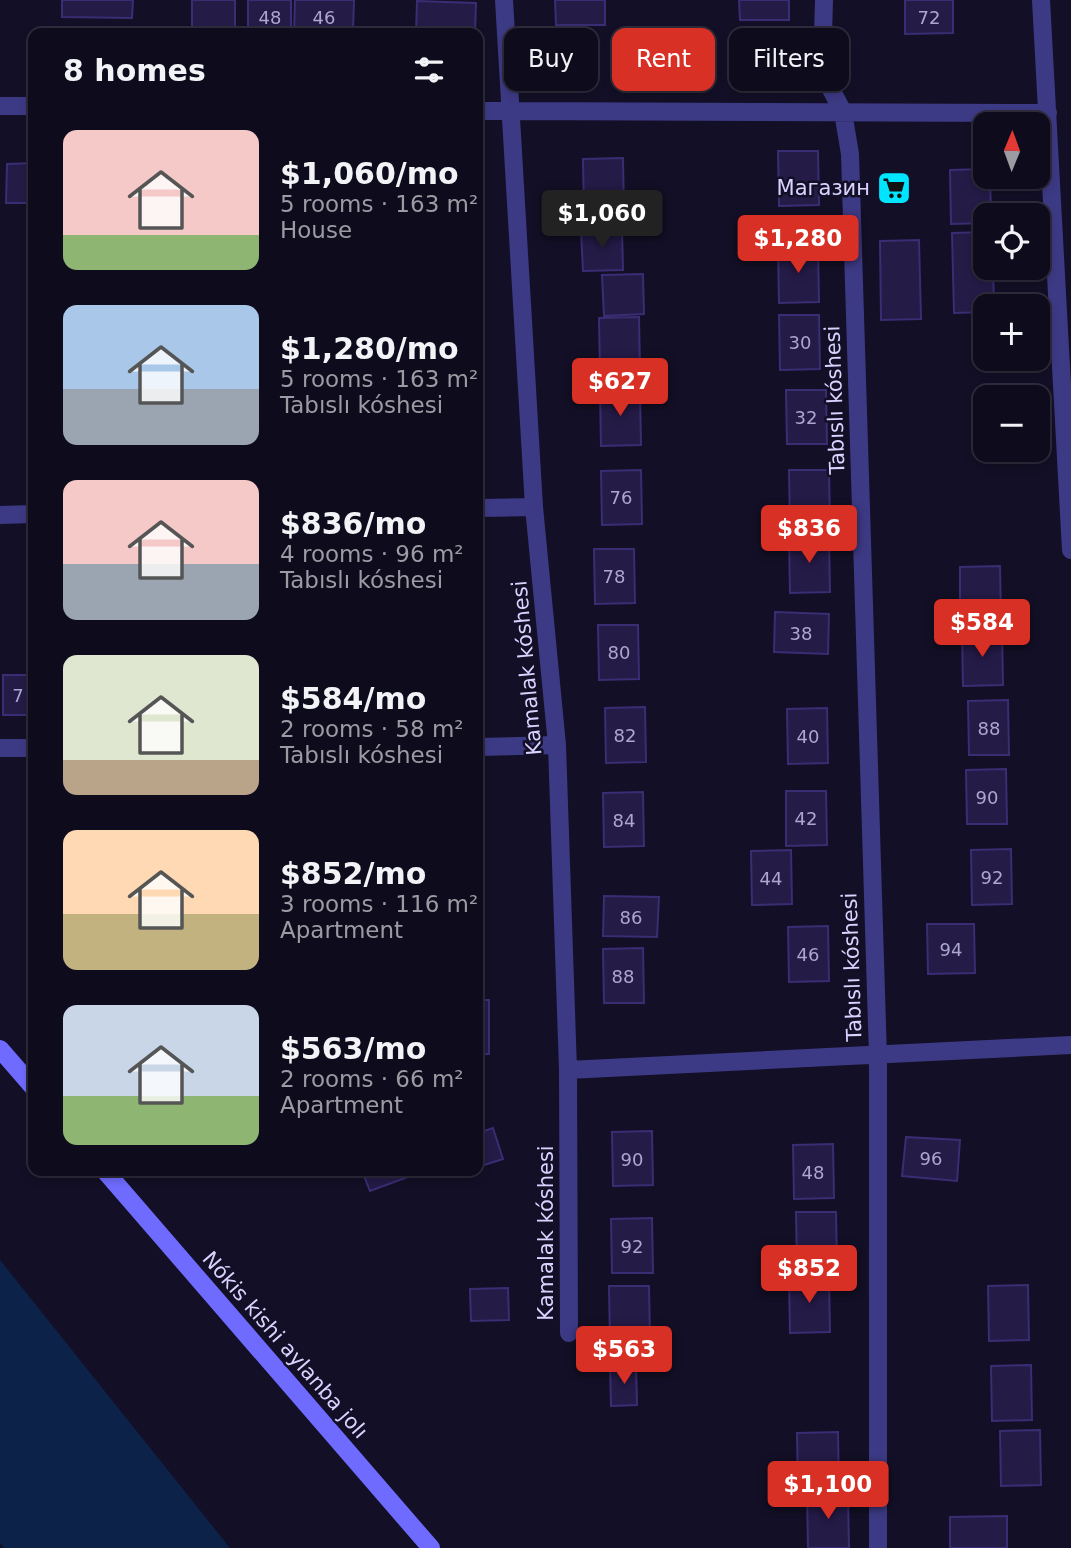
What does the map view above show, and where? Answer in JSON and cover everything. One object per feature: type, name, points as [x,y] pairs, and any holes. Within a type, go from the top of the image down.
[{"type":"main road","points":[[0,1049],[28,1081]]},
{"type":"main road","name":"Nókis kishi aylanba jolı","points":[[110,1176],[431,1548]]},
{"type":"street","name":"Kamalak kóshesi","points":[[504,0],[534,507],[558,746],[568,1070],[569,1333]]},
{"type":"street","name":"Tabıslı kóshesi","points":[[824,0],[822,72],[843,112],[850,154],[878,1057],[878,1548]]},
{"type":"street","points":[[1041,0],[1048,112]]},
{"type":"street","points":[[0,106],[28,106]]},
{"type":"street","points":[[483,111],[973,113]]},
{"type":"street","points":[[1050,126],[1063,211],[1071,550]]},
{"type":"street","points":[[483,508],[534,507]]},
{"type":"street","points":[[0,515],[28,514]]},
{"type":"street","points":[[483,747],[558,746]]},
{"type":"street","points":[[0,748],[28,748]]},
{"type":"street","points":[[568,1070],[878,1057],[1071,1045]]},
{"type":"water","points":[[0,1260],[230,1548],[4,1548],[0,1543]]},
{"type":"building","points":[[62,0],[133,0],[132,18],[62,17]]},
{"type":"building","points":[[192,0],[235,0],[235,28],[192,28]]},
{"type":"building","points":[[248,0],[291,0],[291,28],[248,28]]},
{"type":"building","points":[[295,0],[354,0],[353,28],[294,28]]},
{"type":"building","points":[[555,0],[605,0],[605,25],[556,25]]},
{"type":"building","points":[[739,0],[789,0],[789,20],[740,20]]},
{"type":"building","points":[[905,0],[953,0],[953,33],[905,34]]},
{"type":"building","points":[[417,1],[476,3],[475,28],[416,28]]},
{"type":"building","points":[[778,151],[818,151],[819,205],[779,206]]},
{"type":"building","points":[[623,158],[624,213],[584,214],[583,159]]},
{"type":"building","points":[[28,163],[28,203],[6,203],[7,164]]},
{"type":"building","points":[[973,169],[973,189],[990,189],[991,203],[973,203],[973,223],[951,224],[950,170]]},
{"type":"building","points":[[622,230],[623,270],[583,271],[581,231]]},
{"type":"building","points":[[973,232],[973,280],[993,280],[994,294],[973,294],[973,312],[954,313],[952,233]]},
{"type":"building","points":[[919,240],[921,319],[881,320],[880,241]]},
{"type":"building","points":[[778,248],[818,248],[819,302],[779,303]]},
{"type":"building","points":[[643,274],[644,314],[604,316],[602,275]]},
{"type":"building","points":[[779,315],[819,315],[820,369],[780,370]]},
{"type":"building","points":[[639,317],[640,371],[600,372],[599,318]]},
{"type":"building","points":[[786,390],[826,390],[827,444],[787,444]]},
{"type":"building","points":[[640,391],[641,445],[601,446],[600,392]]},
{"type":"building","points":[[641,470],[642,524],[602,525],[601,471]]},
{"type":"building","points":[[789,470],[829,470],[830,524],[790,525]]},
{"type":"building","points":[[789,538],[829,538],[830,592],[790,593]]},
{"type":"building","points":[[594,549],[634,549],[635,603],[595,604]]},
{"type":"building","points":[[1000,566],[1001,621],[960,621],[960,567]]},
{"type":"building","points":[[775,612],[829,614],[828,654],[774,652]]},
{"type":"building","points":[[598,625],[638,625],[639,679],[599,680]]},
{"type":"building","points":[[1002,631],[1003,685],[963,686],[962,632]]},
{"type":"building","points":[[3,675],[28,675],[28,715],[3,715]]},
{"type":"building","points":[[1008,700],[1009,755],[969,755],[968,701]]},
{"type":"building","points":[[645,707],[646,762],[606,763],[605,708]]},
{"type":"building","points":[[827,708],[828,763],[788,764],[787,709]]},
{"type":"building","points":[[1006,769],[1007,824],[967,824],[966,770]]},
{"type":"building","points":[[786,791],[826,791],[827,845],[786,846]]},
{"type":"building","points":[[643,792],[644,846],[604,847],[603,793]]},
{"type":"building","points":[[1011,849],[1012,904],[972,905],[971,850]]},
{"type":"building","points":[[791,850],[792,904],[752,905],[751,851]]},
{"type":"building","points":[[604,896],[659,897],[657,937],[603,936]]},
{"type":"building","points":[[927,924],[974,924],[975,973],[928,974]]},
{"type":"building","points":[[828,926],[829,981],[789,982],[788,927]]},
{"type":"building","points":[[643,948],[644,1003],[604,1003],[603,949]]},
{"type":"building","points":[[483,1000],[489,1000],[489,1054],[483,1054]]},
{"type":"building","points":[[493,1128],[503,1159],[483,1165],[483,1131]]},
{"type":"building","points":[[652,1131],[653,1185],[613,1186],[612,1132]]},
{"type":"building","points":[[906,1137],[960,1140],[957,1181],[902,1176]]},
{"type":"building","points":[[833,1144],[834,1198],[794,1199],[793,1145]]},
{"type":"building","points":[[364,1176],[408,1177],[370,1191]]},
{"type":"building","points":[[796,1212],[836,1212],[837,1266],[797,1267]]},
{"type":"building","points":[[652,1218],[653,1273],[612,1273],[611,1219]]},
{"type":"building","points":[[789,1278],[829,1278],[830,1332],[790,1333]]},
{"type":"building","points":[[1028,1285],[1029,1340],[989,1341],[988,1286]]},
{"type":"building","points":[[609,1286],[649,1286],[650,1340],[610,1341]]},
{"type":"building","points":[[508,1288],[509,1320],[471,1321],[470,1289]]},
{"type":"building","points":[[636,1365],[637,1405],[611,1406],[610,1366]]},
{"type":"building","points":[[1031,1365],[1032,1420],[992,1421],[991,1366]]},
{"type":"building","points":[[1040,1430],[1041,1485],[1001,1486],[1000,1431]]},
{"type":"building","points":[[838,1432],[839,1487],[798,1488],[797,1433]]},
{"type":"building","points":[[848,1493],[849,1548],[808,1548],[807,1494]]},
{"type":"building","points":[[1007,1516],[1007,1548],[950,1548],[950,1517]]},
{"type":"place","name":"Магазин","points":[[894,188]]}]
